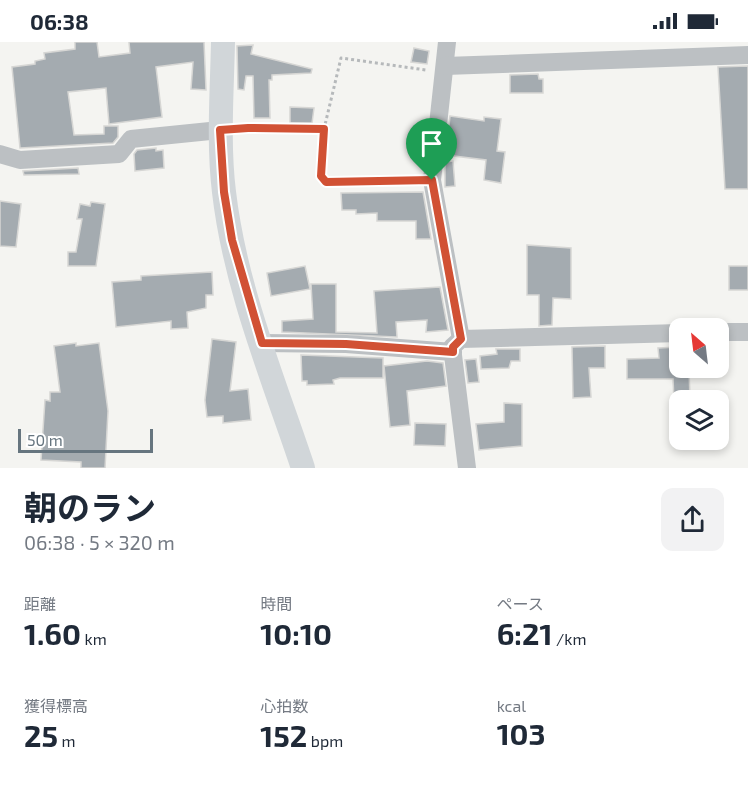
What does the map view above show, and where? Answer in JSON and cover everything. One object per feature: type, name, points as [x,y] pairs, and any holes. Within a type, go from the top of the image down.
[{"type":"main road","points":[[223,42],[220,130],[224,192],[232,240],[262,343],[303,468]]},
{"type":"street","points":[[447,42],[432,180],[457,345],[467,468]]},
{"type":"street","points":[[445,70],[748,55]]},
{"type":"street","points":[[0,154],[20,160],[119,154],[131,139],[220,130]]},
{"type":"street","points":[[729,333],[748,332]]},
{"type":"street","points":[[262,343],[457,345],[669,334]]},
{"type":"path","points":[[432,180],[326,182],[321,176],[324,129],[341,58],[445,70]]},
{"type":"path","points":[[220,130],[324,129]]},
{"type":"building","points":[[75,42],[97,42],[99,57],[130,53],[129,42],[204,42],[206,90],[191,89],[193,62],[156,67],[162,117],[109,124],[106,88],[68,92],[74,135],[104,134],[104,126],[118,126],[118,137],[113,143],[20,148],[12,67],[35,64],[35,61],[45,59],[44,53],[75,49]]},
{"type":"building","points":[[253,45],[251,54],[312,69],[311,73],[272,75],[272,80],[269,80],[270,118],[254,118],[253,76],[246,76],[244,90],[238,89],[237,46]]},
{"type":"building","points":[[414,48],[429,51],[427,64],[411,62]]},
{"type":"building","points":[[748,66],[748,189],[725,189],[718,67]]},
{"type":"building","points":[[538,74],[539,79],[543,79],[543,93],[510,93],[510,75]]},
{"type":"building","points":[[290,107],[314,108],[312,123],[290,123]]},
{"type":"building","points":[[450,116],[484,121],[484,117],[501,119],[497,151],[505,152],[501,183],[484,180],[486,160],[446,155]]},
{"type":"building","points":[[156,148],[156,151],[163,150],[164,168],[135,171],[134,154],[137,150]]},
{"type":"building","points":[[453,161],[455,186],[445,187],[445,162]]},
{"type":"building","points":[[78,168],[79,174],[24,175],[23,171]]},
{"type":"building","points":[[423,192],[431,239],[416,239],[416,221],[377,221],[377,213],[356,214],[356,210],[342,210],[341,193]]},
{"type":"building","points":[[0,201],[21,204],[16,247],[0,246]]},
{"type":"building","points":[[91,202],[105,204],[96,266],[68,266],[68,252],[76,252],[82,219],[77,219],[80,204],[90,206]]},
{"type":"building","points":[[527,245],[571,248],[571,299],[553,298],[552,325],[539,326],[539,295],[527,295]]},
{"type":"building","points":[[305,266],[310,289],[271,296],[267,273]]},
{"type":"building","points":[[729,266],[748,266],[748,290],[729,290]]},
{"type":"building","points":[[212,272],[213,295],[206,295],[206,308],[187,312],[188,328],[171,329],[171,321],[116,327],[112,282],[141,280],[141,276]]},
{"type":"building","points":[[311,284],[336,284],[336,332],[377,333],[374,291],[440,287],[448,330],[426,332],[427,320],[396,322],[397,337],[282,332],[282,321],[313,319]]},
{"type":"building","points":[[212,339],[236,342],[230,391],[248,389],[251,420],[223,423],[223,416],[207,417],[205,400]]},
{"type":"building","points":[[76,343],[76,346],[99,343],[108,411],[105,468],[81,468],[81,462],[41,460],[45,400],[50,401],[50,392],[60,392],[54,346]]},
{"type":"building","points":[[605,346],[605,368],[589,368],[591,397],[573,398],[572,347]]},
{"type":"building","points":[[658,348],[669,348],[669,378],[689,378],[690,390],[674,390],[673,379],[627,379],[627,359],[659,358]]},
{"type":"building","points":[[496,349],[520,349],[520,361],[511,361],[509,368],[481,369],[480,356],[497,354]]},
{"type":"building","points":[[301,355],[383,358],[383,378],[340,378],[333,380],[334,384],[307,385],[307,381],[302,381]]},
{"type":"building","points":[[476,359],[479,382],[468,383],[465,360]]},
{"type":"building","points":[[427,361],[443,363],[446,386],[407,391],[410,425],[390,427],[384,366]]},
{"type":"building","points":[[504,403],[522,404],[522,446],[479,450],[476,424],[504,422]]},
{"type":"building","points":[[415,423],[446,424],[445,446],[414,445]]},
{"type":"route","points":[[324,129],[321,176],[326,182],[432,180],[461,339],[453,347],[453,352],[346,344],[262,343],[243,285],[232,240],[224,192],[220,130],[324,129]]}]
